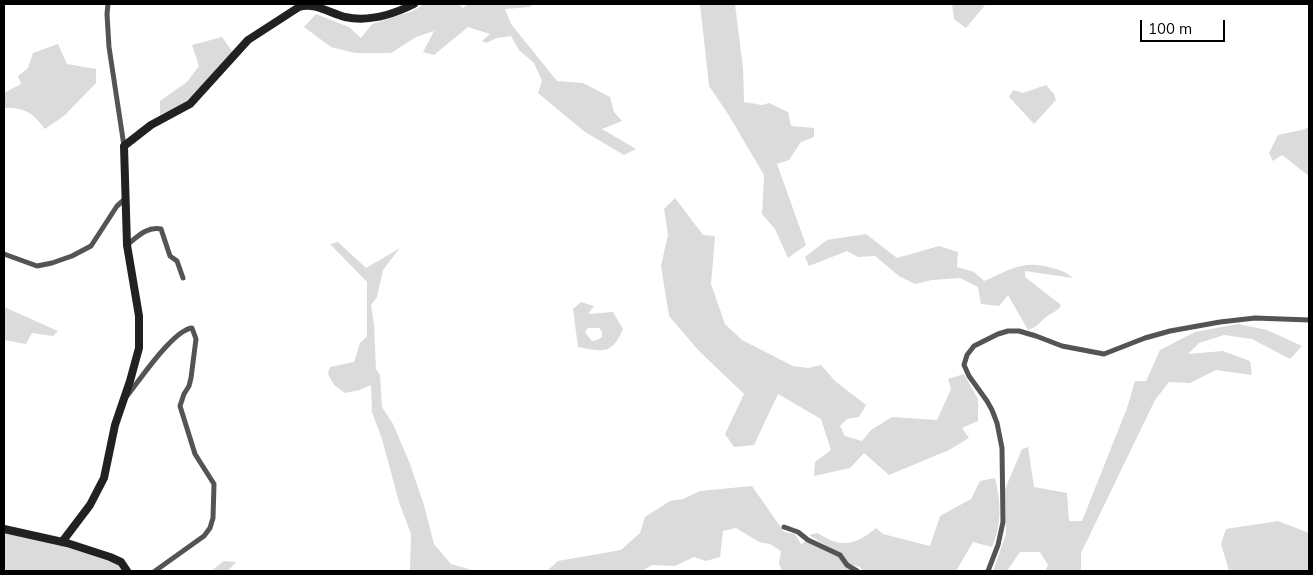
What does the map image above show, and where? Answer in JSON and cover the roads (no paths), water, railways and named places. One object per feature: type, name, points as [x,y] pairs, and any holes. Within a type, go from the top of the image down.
[{"type":"street","points":[[62,542],[81,518],[99,490],[107,467],[115,425],[136,365],[140,331],[127,245],[124,146],[110,47],[108,4]]},
{"type":"street","points":[[124,146],[151,125],[190,104],[248,40],[299,8],[308,5],[345,17],[365,18],[394,13],[414,4]]},
{"type":"street","points":[[4,254],[37,266],[79,253],[91,246],[117,206],[125,199]]},
{"type":"street","points":[[127,245],[145,231],[152,228],[161,229],[170,256],[177,260],[183,278]]},
{"type":"street","points":[[988,571],[1000,538],[1002,522],[1002,448],[992,410],[969,376],[964,365],[967,355],[974,346],[998,334],[1008,331],[1019,331],[1062,346],[1104,354],[1145,338],[1170,331],[1220,322],[1255,318],[1309,320]]},
{"type":"street","points":[[124,399],[159,354],[184,330],[192,328],[196,339],[191,378],[180,406],[196,454],[214,484],[214,513],[210,528],[204,536],[155,571]]},
{"type":"street","points":[[784,527],[798,532],[808,540],[840,555],[857,571]]},
{"type":"street","points":[[4,529],[62,542],[110,557],[121,562],[127,571]]}]
